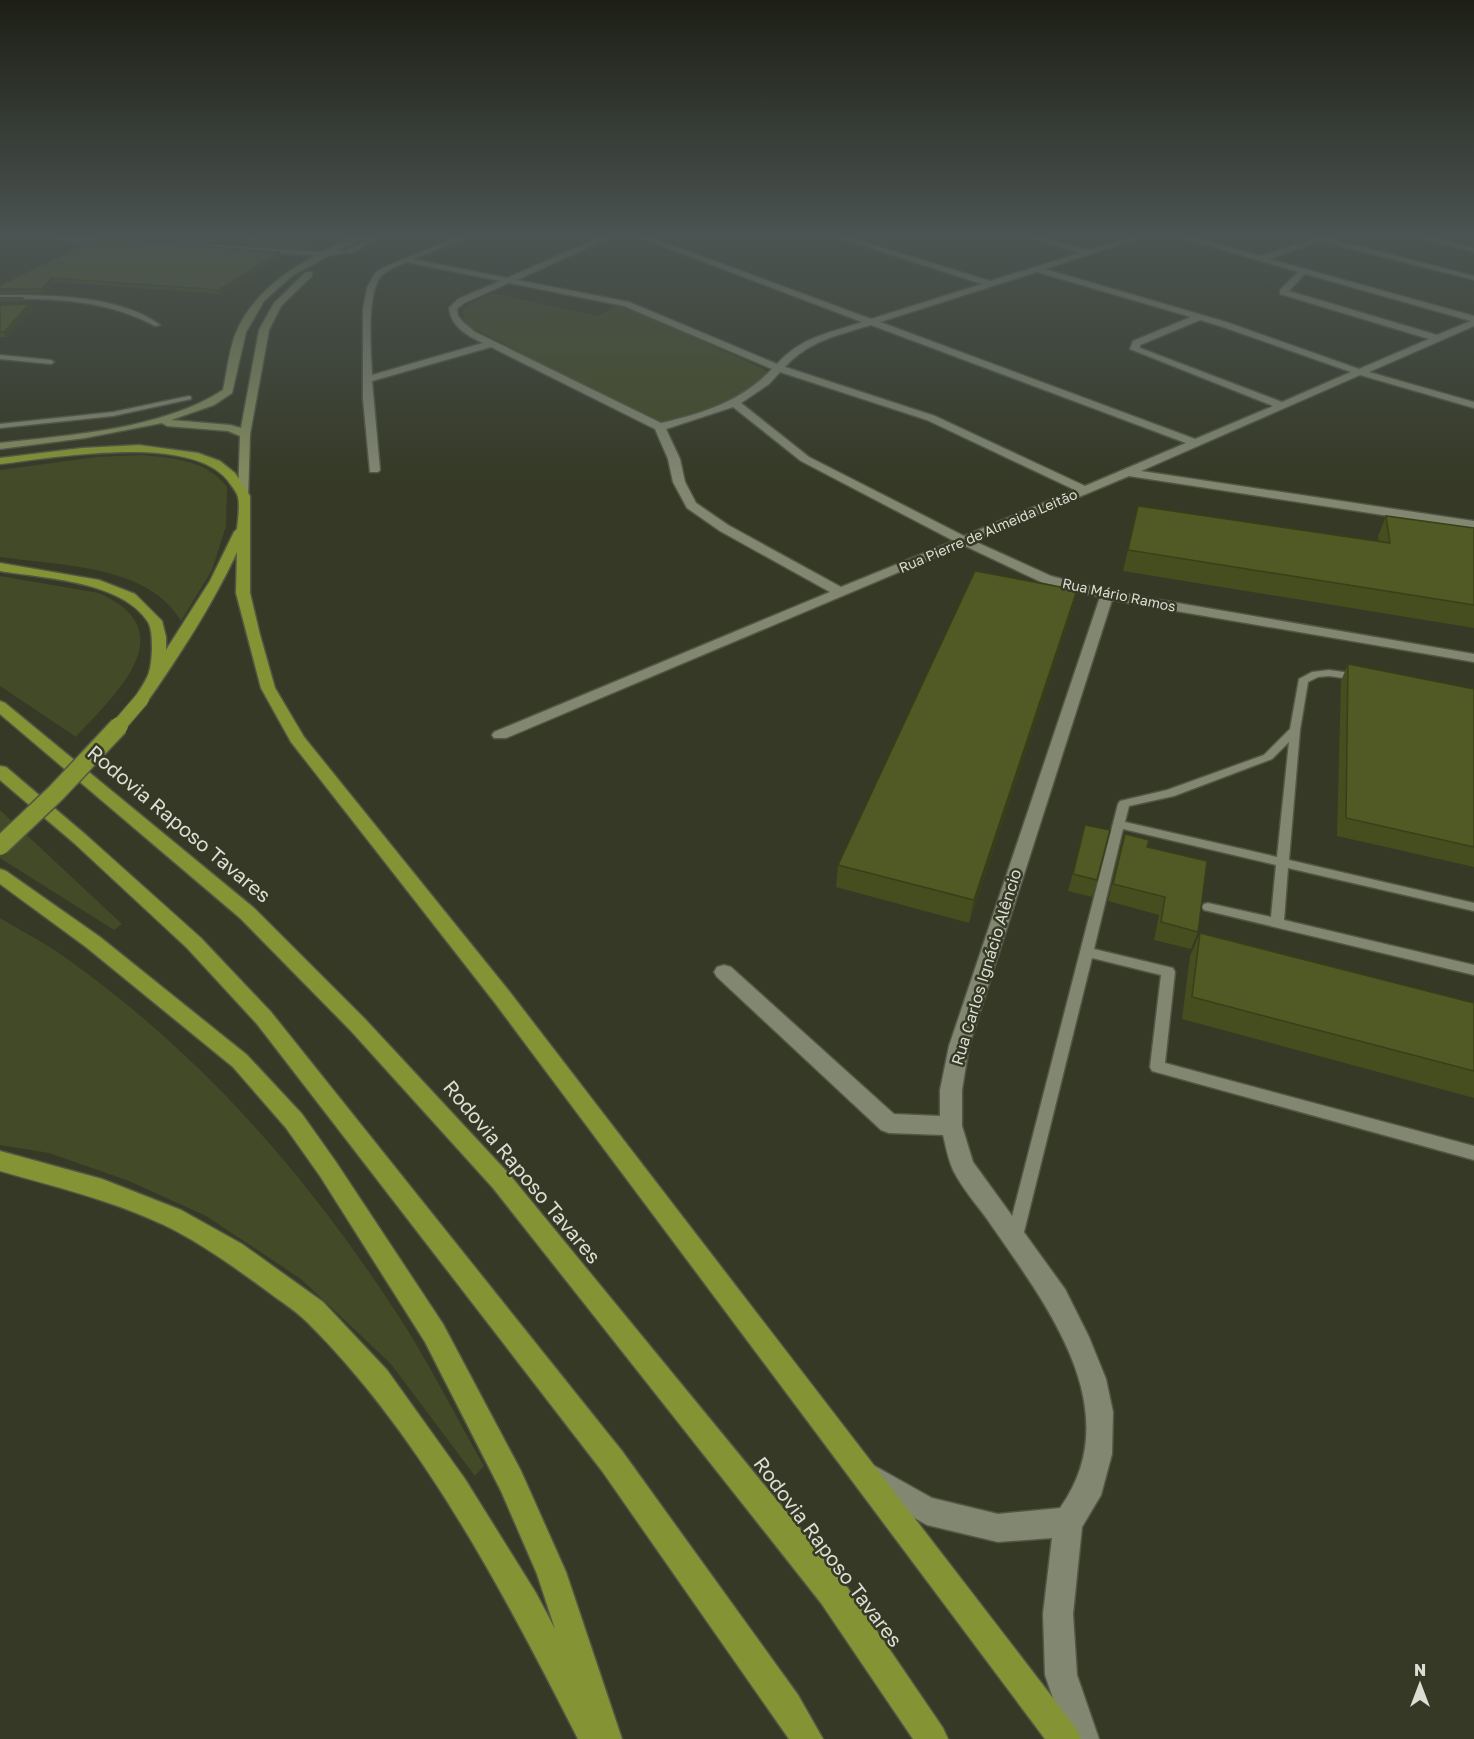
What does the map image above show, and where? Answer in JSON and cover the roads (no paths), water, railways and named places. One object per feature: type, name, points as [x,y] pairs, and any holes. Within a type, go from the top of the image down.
[{"type":"highway","points":[[0,461],[49,454],[139,448],[194,455],[216,462],[231,475],[244,496],[243,593],[253,635],[268,688],[297,740],[502,997],[1065,1739]]},
{"type":"highway","points":[[0,846],[40,811],[97,753],[141,699],[159,675],[217,581],[242,527]]},
{"type":"highway","points":[[0,567],[99,584],[130,597],[155,621],[159,637],[159,675]]},
{"type":"highway","name":"Rodovia Raposo Tavares","points":[[0,706],[247,913],[358,1025],[501,1181],[832,1592],[932,1739]]},
{"type":"highway","points":[[0,771],[80,839],[194,944],[264,1018],[612,1461],[787,1706],[807,1739]]},
{"type":"highway","points":[[0,875],[93,942],[240,1061],[294,1121],[321,1159],[434,1333],[511,1480],[551,1572],[606,1739]]},
{"type":"highway","points":[[0,1161],[102,1189],[173,1218],[233,1252],[314,1311],[378,1379],[455,1489],[525,1604],[595,1739]]},
{"type":"street","points":[[49,454],[151,423],[221,398],[228,391],[242,330],[248,319]]},
{"type":"street","points":[[244,496],[245,434],[264,330],[268,319]]},
{"type":"street","points":[[367,319],[368,379],[374,470]]},
{"type":"street","points":[[456,319],[472,334],[660,428],[674,459],[678,482],[691,505],[724,528],[841,593]]},
{"type":"street","points":[[662,319],[778,368],[931,418],[1085,490]]},
{"type":"street","points":[[867,319],[1196,443]]},
{"type":"street","points":[[660,428],[735,404],[766,381],[799,347],[878,319]]},
{"type":"street","points":[[1195,319],[1136,343],[1135,350],[1283,406]]},
{"type":"street","points":[[1206,319],[1359,372],[1474,405]]},
{"type":"street","points":[[1374,319],[1437,338]]},
{"type":"street","name":"Rua Pierre de Almeida Leitão","points":[[500,735],[1128,472],[1474,321]]},
{"type":"street","points":[[368,379],[491,344]]},
{"type":"street","name":"Rua Mário Ramos","points":[[735,404],[805,459],[964,541],[1046,579],[1107,595],[1474,658]]},
{"type":"street","points":[[0,446],[151,423],[230,428],[245,434]]},
{"type":"street","points":[[1128,472],[1474,525]]},
{"type":"street","name":"Rua Carlos Ignácio Alêncio","points":[[1083,1739],[1061,1675],[1058,1614],[1068,1522],[1087,1495],[1098,1454],[1100,1412],[1093,1379],[1080,1346],[1056,1298],[963,1166],[951,1126],[951,1090],[959,1046],[1107,595]]},
{"type":"street","points":[[724,972],[889,1123],[951,1126]]},
{"type":"street","points":[[864,1474],[927,1511],[998,1528],[1068,1522]]},
{"type":"lane","points":[[148,319],[157,325]]},
{"type":"lane","points":[[0,357],[51,362]]},
{"type":"lane","points":[[0,426],[113,414],[189,398]]},
{"type":"lane","points":[[1277,923],[1295,730],[1303,681],[1311,674],[1328,672],[1370,679]]},
{"type":"lane","points":[[1014,1240],[1124,804],[1170,793],[1268,757],[1295,730]]},
{"type":"lane","points":[[1119,824],[1474,907]]},
{"type":"lane","points":[[1208,907],[1474,970]]},
{"type":"lane","points":[[1086,952],[1168,972],[1157,1067],[1474,1153]]}]
